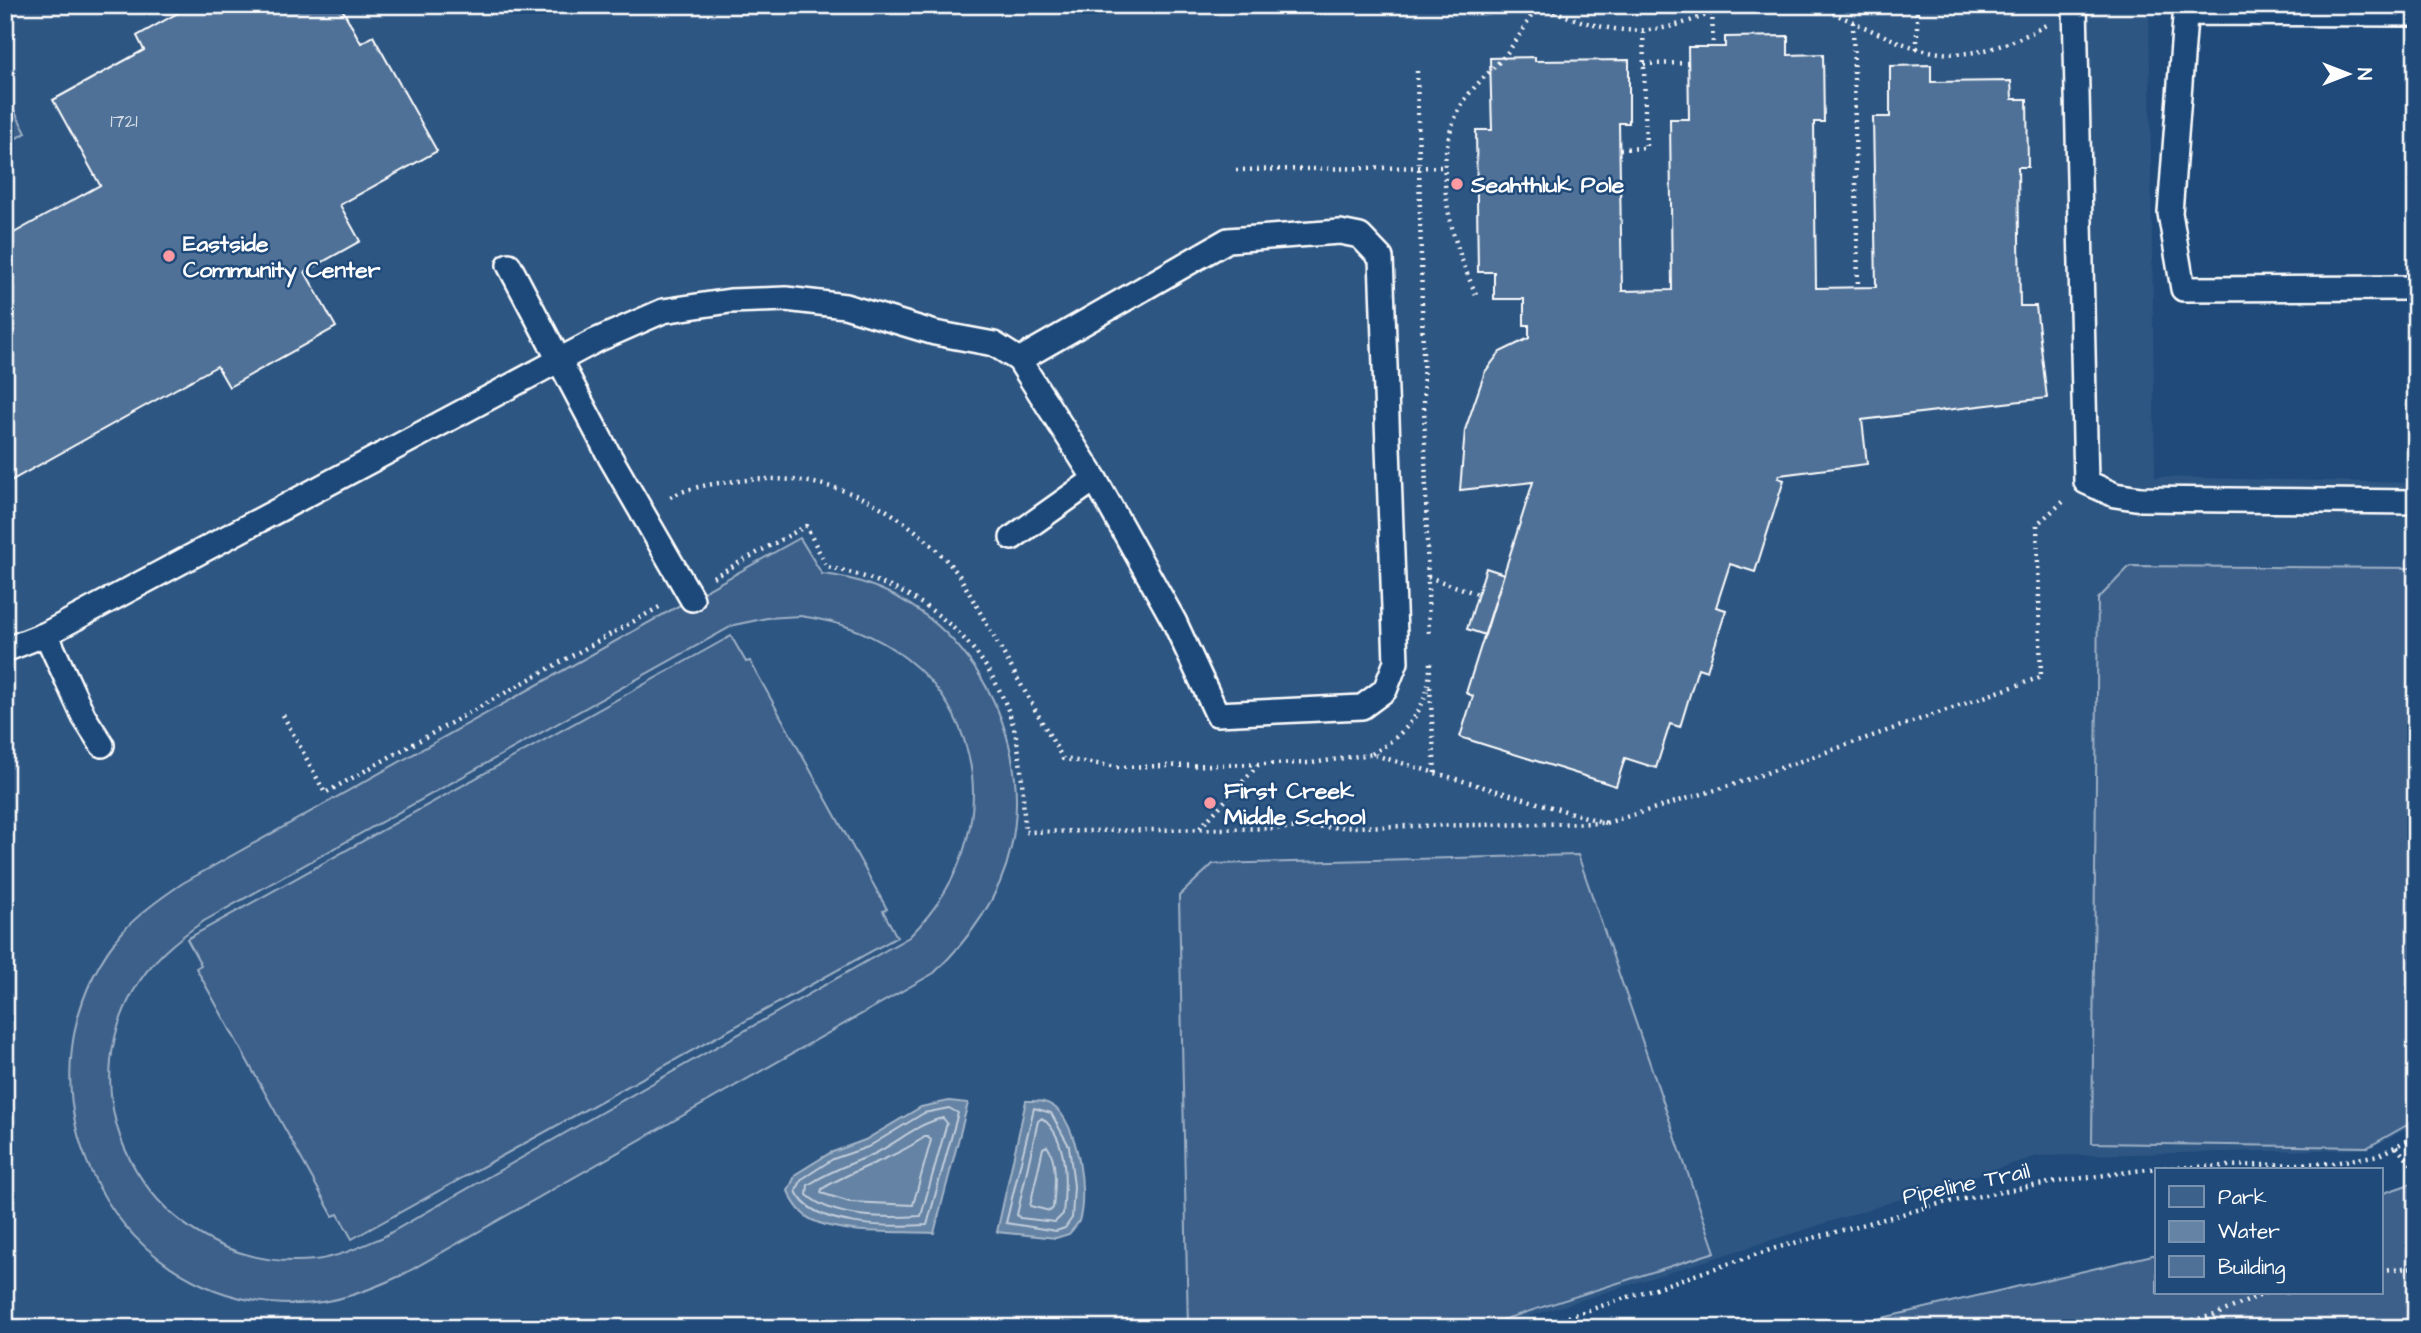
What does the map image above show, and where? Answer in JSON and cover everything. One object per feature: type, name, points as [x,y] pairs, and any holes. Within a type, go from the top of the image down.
[{"type":"lane","points":[[2075,5],[2086,482],[2115,495],[2141,499],[2416,502]]},
{"type":"lane","points":[[2416,14],[2186,9],[2170,213],[2183,289],[2416,288]]},
{"type":"lane","points":[[5,650],[46,634],[359,464],[558,361],[663,311],[730,301],[786,299],[845,306],[935,333],[994,344],[1019,360],[1096,479],[1174,621],[1217,714],[1362,707],[1385,690],[1396,662],[1381,258],[1360,236],[1340,232],[1228,240],[1019,360]]},
{"type":"lane","points":[[509,265],[610,457],[690,595]]},
{"type":"lane","points":[[1012,538],[1096,479]]},
{"type":"lane","points":[[46,634],[84,717],[102,745]]},
{"type":"path","points":[[1476,294],[1448,212],[1444,167],[1453,129],[1467,96],[1511,47],[1539,5],[1578,23],[1622,31],[1668,27],[1712,8],[1741,5]]},
{"type":"path","points":[[1813,5],[1892,41],[1936,54],[1978,53],[2010,44],[2047,24]]},
{"type":"path","points":[[1917,5],[1917,49]]},
{"type":"path","points":[[1712,8],[1713,47]]},
{"type":"path","points":[[1853,22],[1858,287]]},
{"type":"path","points":[[1620,149],[1646,148],[1643,29]]},
{"type":"path","points":[[1644,64],[1688,63]]},
{"type":"path","points":[[1417,71],[1430,646]]},
{"type":"path","points":[[1236,170],[1444,167]]},
{"type":"path","points":[[663,501],[682,491],[711,484],[756,478],[800,478],[850,491],[896,516],[937,548],[959,575],[1063,759],[1118,767],[1259,765],[1312,763],[1371,754],[1395,741],[1414,719],[1430,687]]},
{"type":"path","points":[[283,715],[325,793],[690,595],[806,526],[827,567],[866,575],[909,594],[951,625],[984,663],[1006,705],[1021,760],[1025,832],[1606,823],[1732,785],[2042,677],[2037,524],[2086,482]]},
{"type":"path","points":[[1428,577],[1478,594]]},
{"type":"path","points":[[1430,659],[1435,773]]},
{"type":"path","points":[[1371,754],[1606,823]]},
{"type":"path","points":[[1199,829],[1259,765]]},
{"type":"path","name":"Pipeline Trail","points":[[2157,1168],[2333,1163],[2379,1155],[2416,1136]]},
{"type":"path","points":[[2396,1147],[2416,1169]]},
{"type":"path","name":"Pipeline Trail","points":[[1535,1328],[1776,1248],[1943,1203],[2054,1182],[2155,1168]]},
{"type":"path","points":[[2382,1270],[2416,1267]]},
{"type":"path","points":[[2158,1328],[2215,1315],[2264,1294]]},
{"type":"shaded area","name":"First Creek Middle School","points":[[5,5],[2149,5],[2155,477],[2416,483],[2416,1124],[2368,1149],[2037,1156],[1493,1328],[5,1328]]},
{"type":"green space","points":[[5,93],[26,133],[5,144]]},
{"type":"green space","points":[[800,538],[822,574],[869,585],[911,605],[946,634],[976,669],[998,710],[1011,754],[1016,801],[1011,848],[1006,866],[982,916],[960,946],[934,973],[402,1275],[364,1291],[324,1302],[296,1304],[228,1294],[170,1267],[124,1224],[91,1172],[73,1112],[72,1049],[89,987],[125,929],[152,904],[183,883]],"holes":[[[800,616],[859,631],[906,658],[942,695],[964,739],[973,788],[967,839],[946,889],[909,937],[381,1238],[340,1254],[315,1260],[263,1258],[215,1243],[175,1216],[143,1180],[121,1138],[111,1091],[114,1041],[140,981],[164,952],[183,936],[204,921],[734,625],[767,618]]]},
{"type":"green space","points":[[2130,566],[2416,568],[2416,1120],[2368,1147],[2092,1143],[2098,599]]},
{"type":"green space","points":[[731,636],[746,662],[750,661],[887,909],[883,911],[897,937],[352,1239],[338,1214],[333,1216],[196,968],[201,965],[187,939]]},
{"type":"green space","points":[[1578,855],[1715,1252],[1477,1328],[1188,1328],[1179,896],[1213,864]]},
{"type":"green space","points":[[2416,1182],[2416,1328],[1839,1328],[2155,1254],[2155,1294],[2382,1294],[2382,1194]]},
{"type":"water","points":[[949,1101],[968,1103],[934,1233],[872,1231],[824,1225],[804,1214],[795,1203],[788,1191],[796,1174],[830,1153],[865,1140],[921,1107]]},
{"type":"water","points":[[1026,1101],[1046,1103],[1062,1114],[1075,1142],[1079,1159],[1082,1194],[1079,1221],[1069,1234],[1056,1238],[997,1232]]},
{"type":"building","name":"Eastside Community Center","points":[[192,5],[340,5],[361,43],[373,36],[437,151],[340,205],[360,241],[305,272],[336,327],[229,387],[217,366],[5,484],[5,238],[100,185],[53,100],[144,50],[137,36]]},
{"type":"building","points":[[1788,36],[1788,55],[1823,54],[1824,122],[1814,122],[1816,288],[1876,287],[1873,117],[1890,117],[1890,66],[1931,65],[1931,82],[2011,81],[2012,99],[2027,99],[2028,167],[2018,167],[2020,306],[2036,306],[2047,398],[1862,420],[1867,464],[1780,475],[1778,478],[1784,480],[1755,572],[1730,564],[1716,607],[1726,610],[1707,671],[1698,668],[1680,727],[1670,724],[1656,768],[1625,758],[1616,786],[1460,737],[1473,696],[1466,693],[1533,482],[1460,490],[1465,430],[1485,372],[1500,352],[1529,338],[1529,325],[1524,325],[1524,299],[1494,299],[1494,272],[1478,272],[1476,130],[1492,130],[1490,58],[1535,57],[1535,61],[1629,60],[1629,123],[1619,123],[1622,291],[1672,290],[1670,119],[1689,119],[1688,47],[1725,47],[1725,37]]},
{"type":"building","points":[[1486,568],[1504,574],[1485,635],[1467,629]]},
{"type":"place","name":"Seahthluk Pole","points":[[1457,184]]},
{"type":"place","name":"Eastside Community Center","points":[[169,256]]},
{"type":"place","name":"First Creek Middle School","points":[[1210,803]]}]
